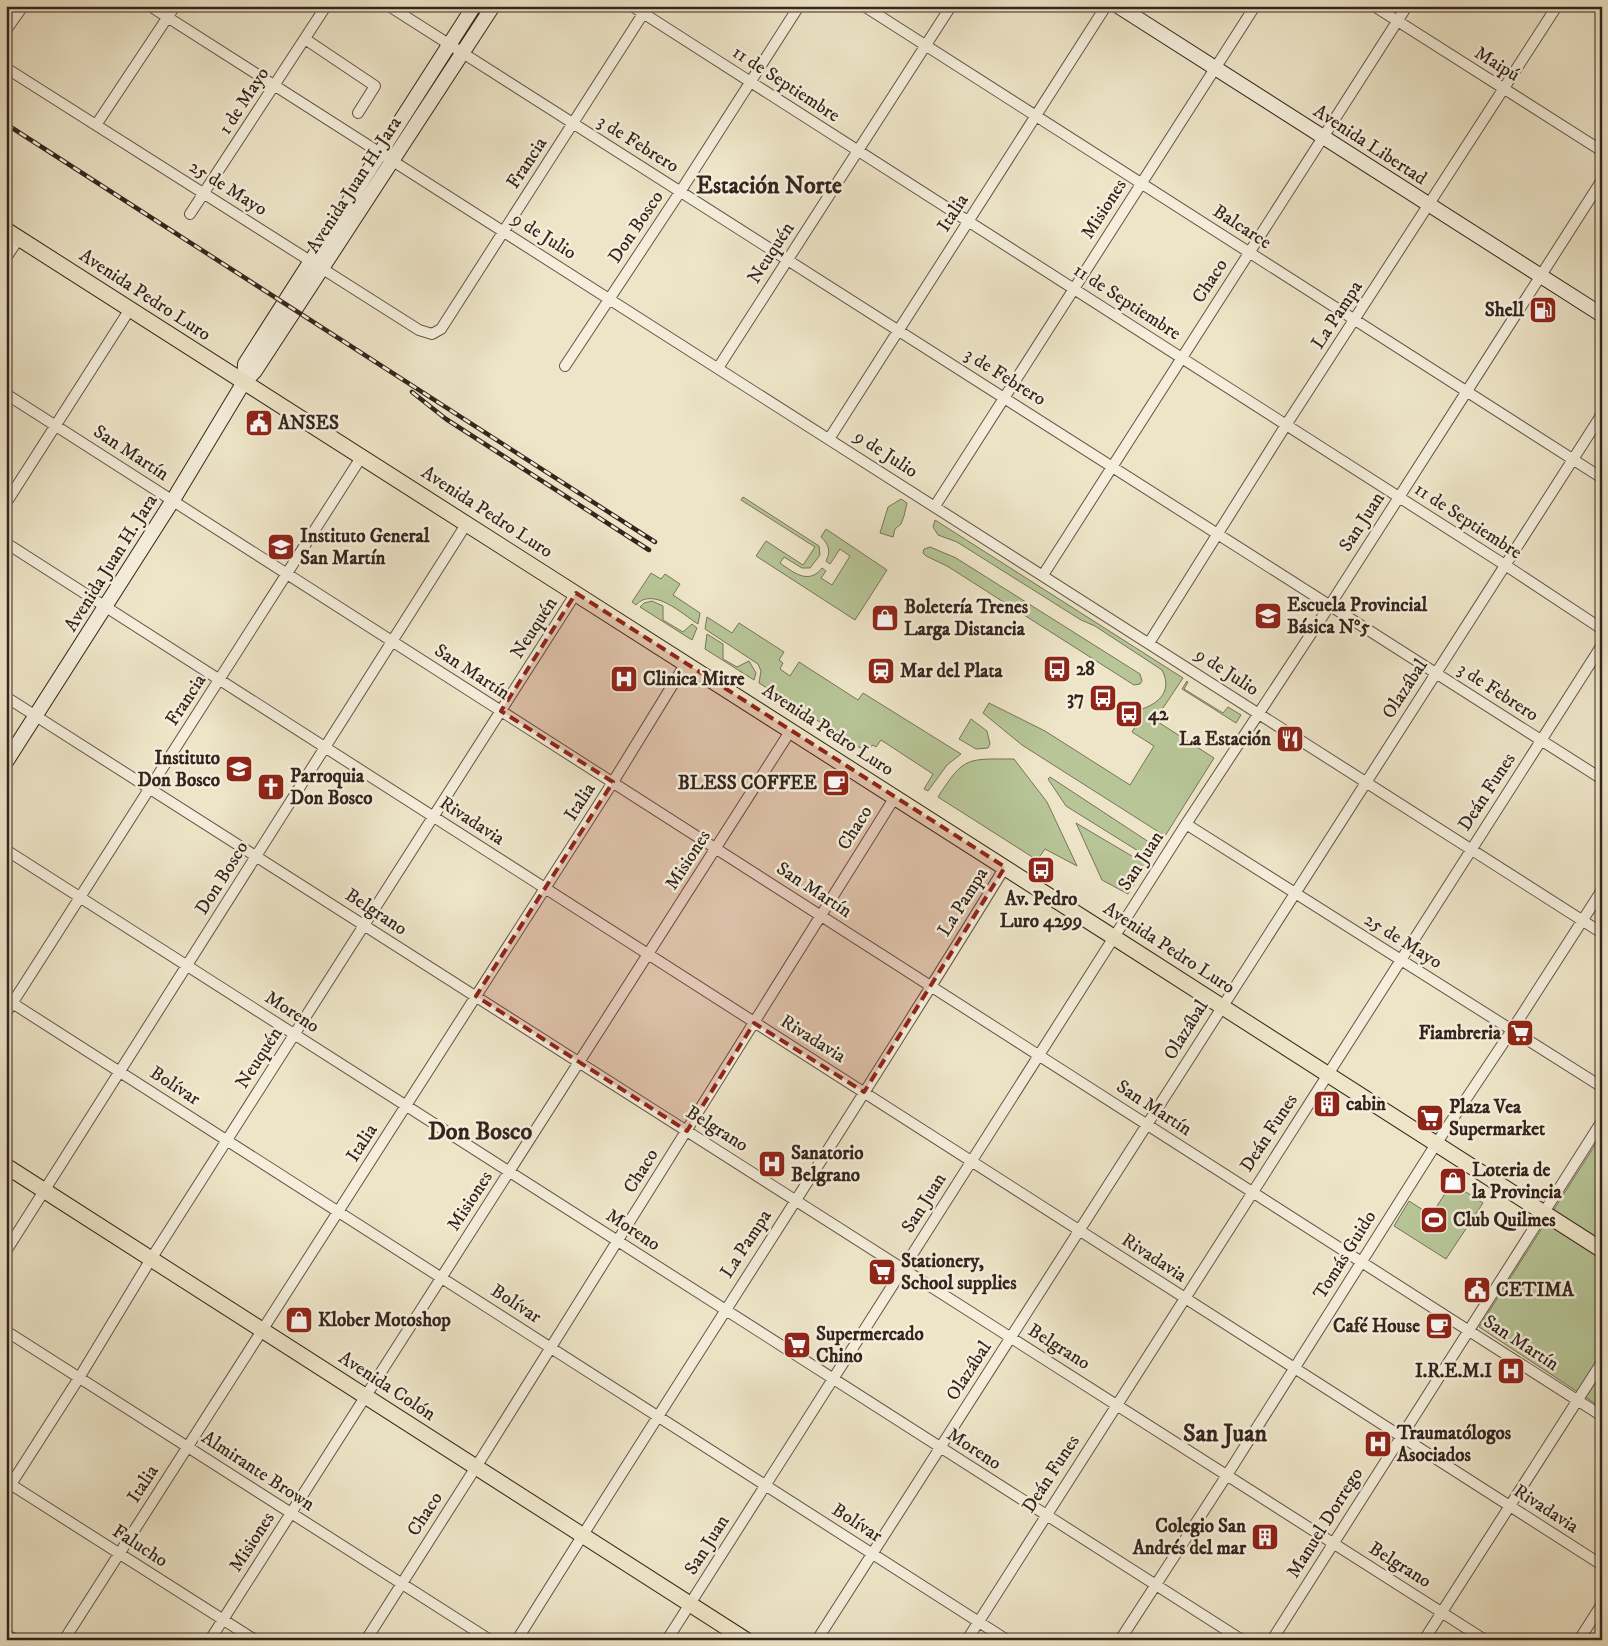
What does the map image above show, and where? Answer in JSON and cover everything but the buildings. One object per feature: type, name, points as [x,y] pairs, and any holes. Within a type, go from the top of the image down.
[{"type":"main road","name":"Avenida Juan H. Jara","points":[[6,762],[173,500],[244,382],[255,371],[380,154],[474,6]]},
{"type":"main road","name":"Avenida Juan H. Jara","points":[[317,265],[392,162],[493,6]]},
{"type":"main road","name":"Avenida Libertad","points":[[1118,6],[1602,315]]},
{"type":"main road","name":"Avenida Pedro Luro","points":[[13,234],[1114,936],[1602,1250]]},
{"type":"main road","name":"Avenida Colón","points":[[6,1166],[746,1640]]},
{"type":"street","points":[[6,30],[23,6]]},
{"type":"street","name":"9 de Julio","points":[[150,6],[1602,932]]},
{"type":"street","points":[[96,125],[175,6]]},
{"type":"street","name":"1 de Mayo","points":[[190,214],[326,6]]},
{"type":"street","name":"3 de Febrero","points":[[389,6],[1602,779]]},
{"type":"street","name":"11 de Septiembre","points":[[632,6],[646,10],[750,82],[1602,629]]},
{"type":"street","name":"Don Bosco","points":[[565,366],[680,192],[799,6]]},
{"type":"street","name":"Balcarce","points":[[864,6],[1602,478]]},
{"type":"street","name":"Neuquén","points":[[718,368],[951,6]]},
{"type":"street","name":"Italia","points":[[830,439],[1106,6]]},
{"type":"street","name":"Misiones","points":[[935,506],[1255,6]]},
{"type":"street","name":"Maipú","points":[[1374,6],[1602,151]]},
{"type":"street","name":"Chaco","points":[[1043,575],[1407,6]]},
{"type":"street","name":"La Pampa","points":[[1149,643],[1286,425],[1557,6]]},
{"type":"street","name":"Francia","points":[[432,334],[441,329],[646,10]]},
{"type":"street","points":[[305,39],[375,86],[358,113]]},
{"type":"street","name":"25 de Mayo","points":[[6,68],[419,330],[432,334]]},
{"type":"street","name":"San Juan","points":[[667,1640],[1114,936],[1330,605],[1602,180]]},
{"type":"street","points":[[6,258],[13,234]]},
{"type":"street","points":[[6,503],[130,309]]},
{"type":"street","name":"San Martín","points":[[6,394],[1602,1416]]},
{"type":"street","name":"Olazábal","points":[[818,1640],[1602,414]]},
{"type":"street","name":"Francia","points":[[6,1013],[10,1001],[80,897],[362,456]]},
{"type":"street","name":"Don Bosco","points":[[6,1251],[467,523]]},
{"type":"street","name":"Rivadavia","points":[[6,543],[1602,1565]]},
{"type":"street","name":"Neuquén","points":[[8,1486],[79,1378],[151,1260],[576,593]]},
{"type":"street","name":"Deán Funes","points":[[967,1640],[1602,645]]},
{"type":"street","name":"Italia","points":[[64,1640],[545,889],[686,663]]},
{"type":"street","name":"Belgrano","points":[[6,697],[1485,1640]]},
{"type":"street","name":"Misiones","points":[[210,1640],[791,730]]},
{"type":"street","name":"Chaco","points":[[366,1640],[895,797]]},
{"type":"street","name":"25 de Mayo","points":[[1186,824],[1602,1087]]},
{"type":"street","name":"Moreno","points":[[6,850],[1242,1640]]},
{"type":"street","name":"La Pampa","points":[[517,1640],[582,1534],[932,986],[1005,867]]},
{"type":"street","name":"Tomás Guido","points":[[1120,1640],[1227,1475],[1436,1144],[1602,890]]},
{"type":"street","name":"Bolívar","points":[[10,1001],[1007,1640]]},
{"type":"street","name":"Manuel Dorrego","points":[[1272,1640],[1602,1121]]},
{"type":"street","name":"Almirante Brown","points":[[6,1331],[490,1640]]},
{"type":"street","points":[[1424,1640],[1602,1362]]},
{"type":"street","name":"Falucho","points":[[8,1486],[119,1553],[255,1640]]},
{"type":"street","points":[[1579,1640],[1602,1604]]},
{"type":"street","points":[[6,1634],[15,1640]]},
{"type":"highlighted area","points":[[576,593],[1005,867],[864,1092],[754,1023],[687,1131],[476,996],[613,782],[501,711]]},
{"type":"green space","points":[[743,497],[819,546],[820,555],[810,568],[802,568],[784,557],[780,563],[801,576],[812,576],[822,568],[826,571],[821,578],[832,585],[850,556],[840,549],[830,564],[826,561],[828,548],[826,542],[821,537],[826,529],[887,570],[855,620],[756,556],[766,541],[803,565],[815,547],[741,500]]},
{"type":"green space","points":[[901,499],[907,503],[901,524],[895,529],[893,537],[880,533],[888,507]]},
{"type":"green space","points":[[935,520],[1183,678],[1155,720],[1214,758],[1165,836],[1022,745],[983,713],[989,703],[1045,731],[1130,785],[1154,746],[1132,732],[1139,720],[1133,715],[1135,711],[1150,706],[1161,697],[1166,685],[1162,670],[1095,626],[1081,620],[957,542],[938,535],[933,527]]},
{"type":"green space","points":[[930,547],[956,558],[1140,674],[1142,681],[1140,684],[1134,685],[947,566],[926,556],[923,553],[924,549]]},
{"type":"green space","points":[[651,573],[661,579],[665,574],[680,584],[673,595],[700,613],[698,624],[659,600],[643,600],[636,605],[632,602]]},
{"type":"green space","points":[[652,601],[663,606],[663,620],[683,632],[692,624],[697,628],[692,640],[640,607],[644,603]]},
{"type":"green space","points":[[707,617],[732,633],[739,623],[784,652],[779,660],[783,663],[780,669],[790,676],[799,662],[858,700],[863,693],[961,754],[947,765],[928,791],[924,789],[933,774],[881,740],[876,747],[873,745],[865,751],[759,683],[761,671],[758,664],[705,629]]},
{"type":"green space","points":[[707,634],[723,644],[723,659],[737,667],[749,661],[756,673],[754,680],[705,649]]},
{"type":"green space","points":[[1187,681],[1184,689],[1223,713],[1228,707],[1241,715],[1236,723],[1182,689]]},
{"type":"green space","points":[[971,719],[987,731],[990,744],[988,748],[976,749],[959,739]]},
{"type":"green space","points":[[986,759],[1014,759],[1047,802],[1077,866],[1045,849],[1037,860],[938,797],[954,774],[968,763]]},
{"type":"green space","points":[[1050,777],[1158,848],[1151,859],[1066,806],[1048,779]]},
{"type":"green space","points":[[1076,823],[1147,865],[1128,894],[1102,880]]},
{"type":"green space","points":[[1602,1134],[1602,1408],[1479,1327]]},
{"type":"green space","name":"Club Quilmes","points":[[1452,1183],[1483,1203],[1446,1259],[1394,1226],[1409,1201],[1431,1215]]},
{"type":"railway","points":[[6,124],[655,542]]},
{"type":"railway","points":[[412,392],[446,419],[649,550]]},
{"type":"place","name":"Shell","points":[[1543,310]]},
{"type":"place","name":"ANSES","points":[[259,423]]},
{"type":"place","name":"Instituto General San Martín","points":[[281,547]]},
{"type":"place","name":"Escuela Provincial Básica N°5","points":[[1268,616]]},
{"type":"place","name":"Boletería Trenes Larga Distancia","points":[[885,618]]},
{"type":"place","name":"28","points":[[1057,669]]},
{"type":"place","name":"Mar del Plata","points":[[881,671]]},
{"type":"place","name":"Clinica Mitre","points":[[624,679]]},
{"type":"place","name":"37","points":[[1103,698]]},
{"type":"place","name":"42","points":[[1129,714]]},
{"type":"place","name":"La Estación","points":[[1290,739]]},
{"type":"place","name":"Instituto Don Bosco","points":[[239,769]]},
{"type":"place","name":"BLESS COFFEE","points":[[836,783]]},
{"type":"place","name":"Parroquia Don Bosco","points":[[271,787]]},
{"type":"place","name":"Av. Pedro Luro 4299","points":[[1041,870]]},
{"type":"place","name":"Fiambreria","points":[[1520,1033]]},
{"type":"place","name":"cabin","points":[[1327,1104]]},
{"type":"place","name":"Plaza Vea Supermarket","points":[[1430,1118]]},
{"type":"place","name":"Sanatorio Belgrano","points":[[772,1164]]},
{"type":"place","name":"Loteria de la Provincia","points":[[1453,1181]]},
{"type":"place","name":"Club Quilmes","points":[[1434,1220]]},
{"type":"place","name":"Stationery, School supplies","points":[[882,1272]]},
{"type":"place","name":"CETIMA","points":[[1477,1290]]},
{"type":"place","name":"Klober Motoshop","points":[[299,1320]]},
{"type":"place","name":"Café House","points":[[1439,1326]]},
{"type":"place","name":"Supermercado Chino","points":[[797,1345]]},
{"type":"place","name":"I.R.E.M.I","points":[[1511,1371]]},
{"type":"place","name":"Traumatólogos Asociados","points":[[1378,1444]]},
{"type":"place","name":"Colegio San Andrés del mar","points":[[1265,1537]]},
{"type":"district","name":"Estación Norte","points":[[769,186]]},
{"type":"district","name":"Don Bosco","points":[[480,1132]]},
{"type":"district","name":"San Juan","points":[[1225,1434]]}]
